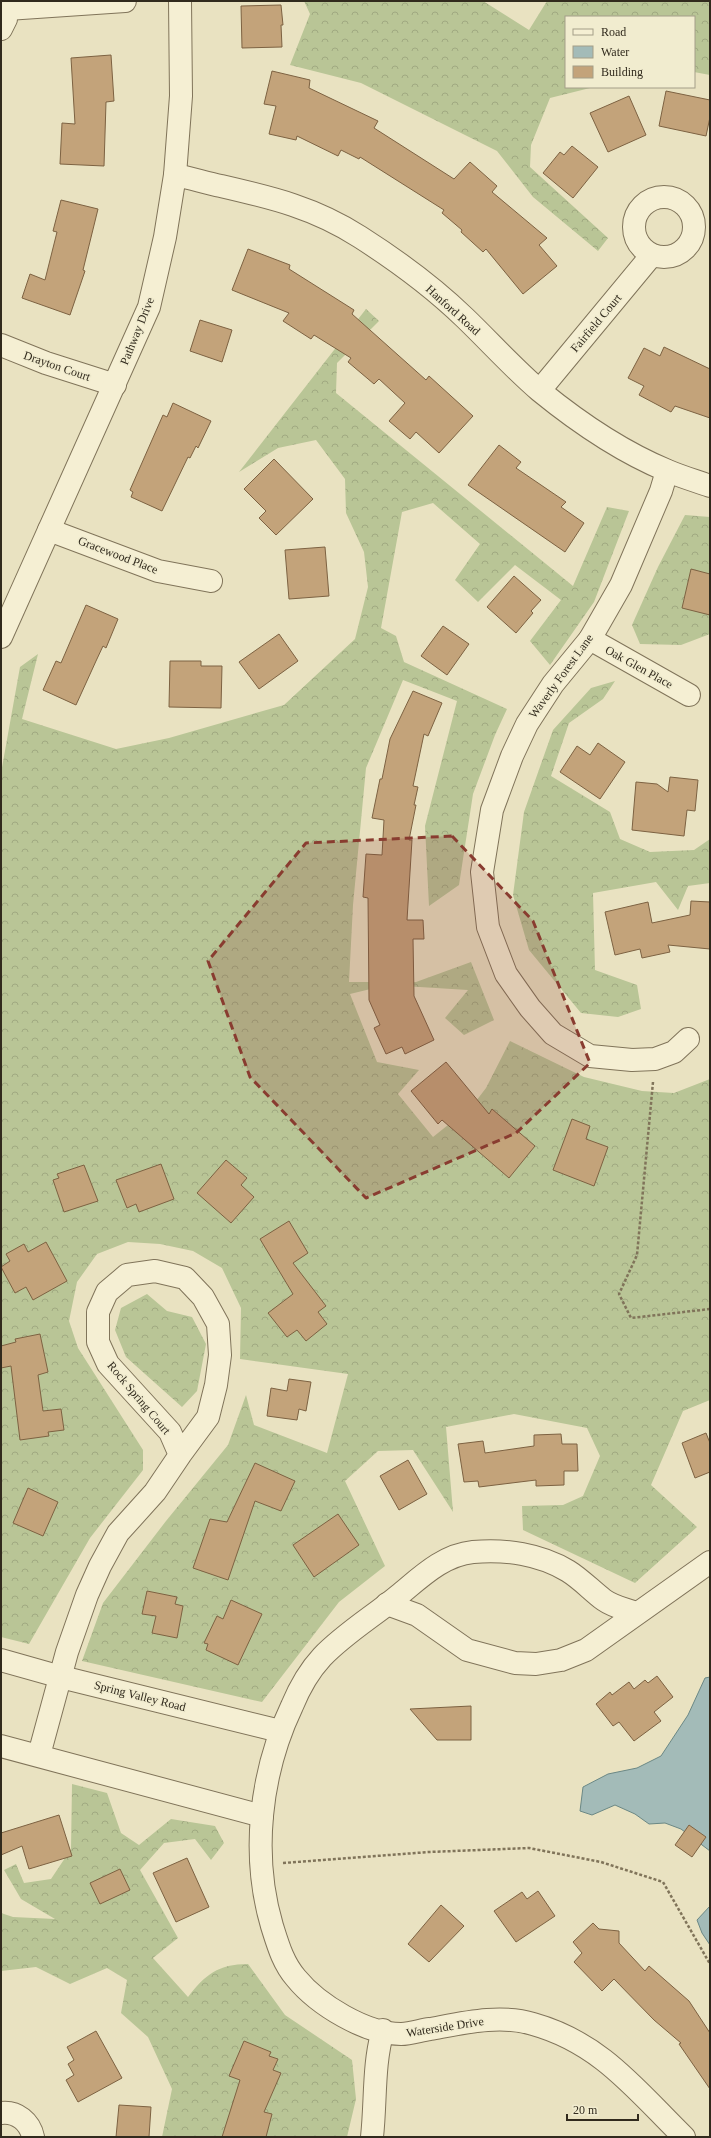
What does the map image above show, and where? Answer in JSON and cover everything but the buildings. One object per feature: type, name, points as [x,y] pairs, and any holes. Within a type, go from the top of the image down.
[{"type":"street","points":[[1,29],[6,19],[6,5],[125,1]]},
{"type":"street","name":"Pathway Drive","points":[[1,637],[149,307],[165,237],[175,175],[181,96],[180,1]]},
{"type":"street","name":"Hanford Road","points":[[175,175],[196,178],[310,210],[360,237],[413,276],[464,317],[504,358],[540,390],[574,417],[621,447],[667,471],[710,486]]},
{"type":"street","name":"Fairfield Court","points":[[540,390],[651,256]]},
{"type":"street","name":"Drayton Court","points":[[1,345],[46,363],[115,385]]},
{"type":"street","name":"Waverly Forest Lane","points":[[667,471],[662,491],[621,585],[590,639],[553,684],[527,724],[512,756],[492,810],[482,872],[488,927],[506,974],[530,1008],[553,1034],[590,1056],[632,1060],[655,1059],[674,1052],[688,1039]]},
{"type":"street","name":"Gracewood Place","points":[[49,530],[158,572],[211,581]]},
{"type":"street","name":"Oak Glen Place","points":[[590,639],[689,695]]},
{"type":"street","name":"Rock Spring Court","points":[[39,1755],[67,1652],[87,1595],[100,1566],[118,1533],[155,1492],[208,1417],[216,1385],[220,1355],[218,1324],[203,1297],[185,1278],[155,1271],[127,1275],[107,1292],[98,1312],[98,1342],[108,1364],[170,1432],[180,1455]]},
{"type":"street","name":"Waterside Drive","points":[[636,1613],[617,1607],[604,1600],[567,1570],[533,1556],[494,1551],[469,1552],[442,1562],[418,1577],[321,1658],[300,1688],[280,1731],[268,1774],[262,1816],[261,1865],[267,1908],[280,1952],[295,1977],[314,1997],[334,2012],[365,2025],[401,2034],[479,2020],[530,2023],[554,2031],[581,2044],[608,2061],[684,2137]]},
{"type":"street","points":[[387,1604],[417,1614],[467,1650],[515,1663],[536,1664],[561,1660],[586,1650],[636,1613],[710,1562]]},
{"type":"street","name":"Spring Valley Road","points":[[1,1660],[61,1677],[280,1731]]},
{"type":"street","points":[[1,1746],[262,1816]]},
{"type":"street","points":[[372,2137],[375,2109],[377,2052],[383,2030]]},
{"type":"street","points":[[1,2113],[14,2114],[25,2121],[33,2137]]},
{"type":"path","points":[[655,1059],[637,1255],[619,1294],[631,1318],[710,1308]]},
{"type":"path","points":[[261,1865],[429,1852],[528,1848],[601,1862],[663,1882],[710,1964]]},
{"type":"highlighted area","points":[[452,836],[533,921],[590,1063],[516,1133],[366,1198],[250,1077],[208,961],[306,843]]},
{"type":"green space","points":[[304,1],[483,1],[529,30],[547,1],[710,1],[710,75],[695,72],[695,16],[565,16],[565,88],[590,88],[550,98],[531,145],[530,167],[608,238],[598,251],[533,197],[497,151],[361,83],[290,65],[310,14]]},
{"type":"green space","points":[[366,309],[379,321],[337,363],[336,393],[573,586],[607,507],[629,511],[594,602],[550,665],[530,641],[561,600],[515,565],[478,602],[455,580],[480,544],[433,503],[402,512],[381,628],[396,636],[404,662],[507,709],[495,735],[473,794],[459,885],[429,906],[425,826],[457,701],[403,680],[366,768],[353,905],[349,982],[416,982],[471,962],[494,1020],[464,1035],[445,1018],[468,990],[387,985],[350,994],[377,1062],[419,1070],[398,1094],[433,1137],[473,1105],[486,1088],[510,1041],[584,1077],[642,1091],[674,1093],[710,1079],[710,1400],[683,1411],[651,1485],[697,1527],[635,1583],[523,1530],[522,1506],[563,1505],[583,1496],[600,1456],[587,1428],[514,1414],[446,1427],[453,1512],[413,1450],[378,1451],[345,1481],[385,1566],[339,1602],[262,1702],[82,1661],[103,1603],[166,1521],[228,1445],[246,1395],[254,1425],[327,1453],[348,1374],[240,1359],[241,1308],[222,1268],[193,1251],[160,1244],[128,1242],[97,1254],[77,1282],[69,1321],[78,1348],[143,1450],[143,1470],[90,1538],[29,1644],[1,1637],[1,773],[20,667],[38,654],[22,719],[116,749],[169,738],[284,705],[355,639],[368,587],[364,552],[346,513],[345,479],[316,440],[278,448],[239,472]]},
{"type":"green space","points":[[685,515],[710,517],[710,634],[681,645],[640,644],[632,625],[658,567]]},
{"type":"green space","points":[[615,681],[603,699],[569,723],[551,776],[610,812],[620,839],[650,852],[694,850],[710,839],[710,883],[688,886],[678,910],[656,882],[593,893],[595,970],[637,985],[641,1009],[618,1017],[581,1013],[529,950],[513,895],[524,812],[553,730],[591,688]]},
{"type":"green space","points":[[147,1294],[167,1311],[192,1317],[206,1344],[197,1391],[182,1407],[126,1357],[115,1330],[121,1308]]},
{"type":"green space","points":[[72,1784],[107,1793],[121,1833],[139,1845],[171,1819],[215,1826],[224,1843],[211,1860],[195,1839],[164,1843],[140,1870],[178,1938],[153,1958],[188,1997],[200,1983],[213,1972],[228,1966],[248,1964],[285,2015],[352,2060],[356,2099],[347,2137],[162,2137],[172,2089],[148,2037],[121,2013],[127,1980],[107,1968],[70,1984],[36,1967],[1,1971],[1,1913],[13,1917],[55,1919],[21,1899],[4,1870],[16,1864],[24,1883],[51,1879],[71,1849]]},
{"type":"water","points":[[710,1677],[710,1851],[681,1829],[665,1823],[649,1824],[635,1814],[615,1805],[592,1815],[580,1811],[583,1787],[608,1774],[637,1768],[661,1756],[688,1715],[705,1678]]},
{"type":"water","points":[[710,1906],[710,1945],[702,1933],[697,1920]]}]
